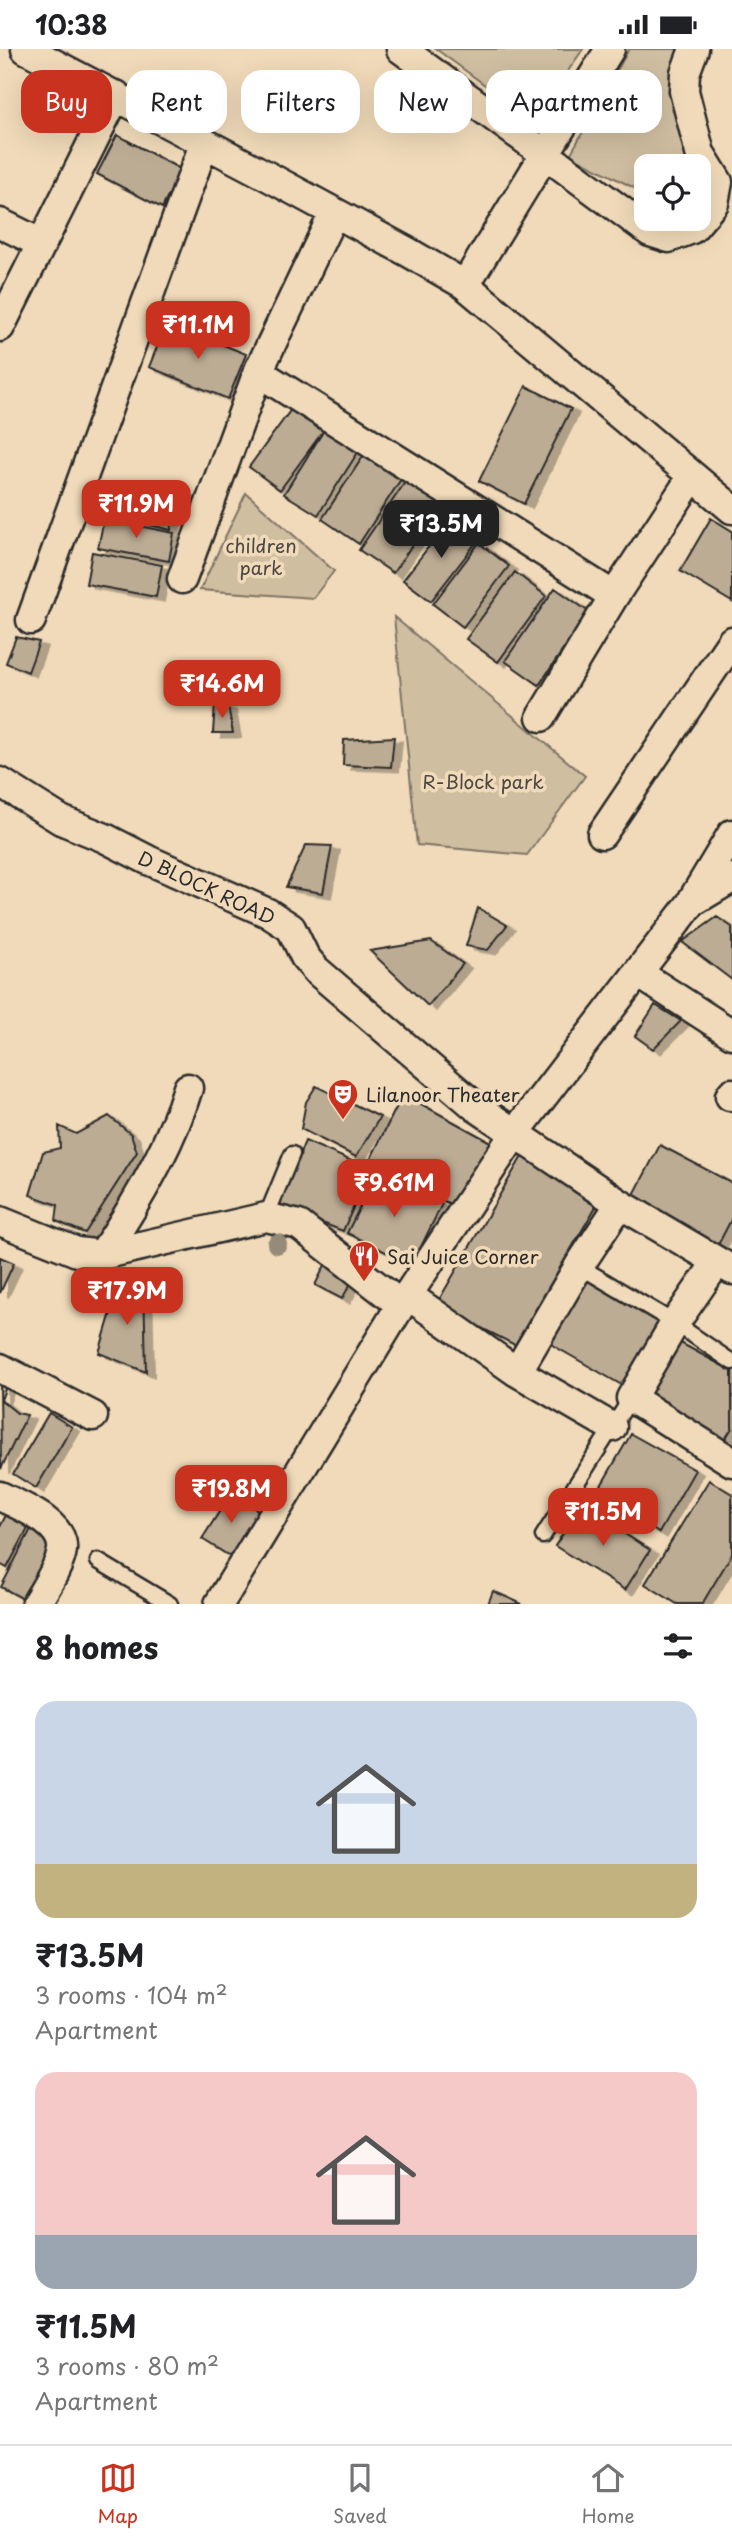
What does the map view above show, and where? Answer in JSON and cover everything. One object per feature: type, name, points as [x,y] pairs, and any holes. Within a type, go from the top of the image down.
[{"type":"street","points":[[26,49],[465,285],[732,509]]},
{"type":"street","points":[[401,49],[650,232],[669,239],[692,229],[715,203],[718,182],[700,153],[684,91],[685,73],[694,49]]},
{"type":"street","points":[[465,285],[610,49]]},
{"type":"street","points":[[0,327],[116,95]]},
{"type":"street","points":[[31,619],[204,144]]},
{"type":"street","points":[[182,579],[258,372],[334,213]]},
{"type":"street","points":[[0,223],[42,244]]},
{"type":"street","points":[[258,372],[614,596]]},
{"type":"street","points":[[541,717],[614,596],[692,477]]},
{"type":"street","points":[[602,834],[732,641]]},
{"type":"street","name":"D BLOCK ROAD","points":[[0,782],[61,820],[268,913],[291,928],[305,957],[316,970],[476,1107],[620,1204],[725,1266]]},
{"type":"street","points":[[219,1604],[405,1300],[514,1133],[692,902],[732,834]]},
{"type":"street","points":[[692,902],[732,879]]},
{"type":"street","points":[[638,973],[732,1034]]},
{"type":"street","points":[[102,1255],[171,1131],[188,1088]]},
{"type":"street","points":[[517,1372],[579,1266],[620,1204]]},
{"type":"street","points":[[0,1221],[77,1252],[102,1255],[266,1217],[299,1226],[405,1300],[517,1372],[612,1427]]},
{"type":"street","points":[[725,1266],[675,1323],[631,1398],[732,1462]]},
{"type":"street","points":[[0,1368],[93,1416]]},
{"type":"street","points":[[0,1496],[44,1519],[58,1533],[62,1550],[36,1604]]},
{"type":"lane","points":[[266,1217],[292,1154]]},
{"type":"lane","points":[[579,1266],[675,1323],[732,1362]]},
{"type":"lane","points":[[542,1536],[631,1398]]},
{"type":"lane","points":[[98,1562],[170,1604]]},
{"type":"green space","points":[[436,49],[583,49],[569,70],[486,70],[486,86],[472,75],[472,70],[465,70]]},
{"type":"green space","points":[[629,49],[687,49],[685,154],[634,154],[634,188],[570,155],[582,133],[662,133],[662,70],[617,70]]},
{"type":"green space","name":"children park","points":[[246,493],[334,571],[313,598],[200,590]]},
{"type":"green space","name":"R-Block park","points":[[394,617],[585,776],[527,855],[417,845]]},
{"type":"building","points":[[117,135],[182,170],[162,208],[97,174]]},
{"type":"building","points":[[167,322],[246,354],[228,399],[149,367]]},
{"type":"building","points":[[526,386],[571,409],[524,504],[479,481]]},
{"type":"building","points":[[295,404],[326,427],[280,490],[249,467]]},
{"type":"building","points":[[326,427],[360,449],[318,515],[284,494]]},
{"type":"building","points":[[366,452],[403,476],[359,544],[322,519]]},
{"type":"building","points":[[408,478],[442,501],[393,573],[359,550]]},
{"type":"building","points":[[117,484],[178,499],[171,530],[110,515]]},
{"type":"building","points":[[451,518],[478,540],[431,601],[403,580]]},
{"type":"building","points":[[711,518],[732,531],[732,602],[680,571]]},
{"type":"building","points":[[104,519],[174,533],[169,561],[98,548]]},
{"type":"building","points":[[479,543],[509,566],[463,627],[433,604]]},
{"type":"building","points":[[92,552],[162,565],[156,597],[86,584]]},
{"type":"building","points":[[515,572],[546,596],[498,662],[466,639]]},
{"type":"building","points":[[555,588],[589,612],[539,685],[505,661]]},
{"type":"building","points":[[16,637],[39,642],[28,672],[6,663]]},
{"type":"building","points":[[215,703],[228,706],[233,733],[213,733]]},
{"type":"building","points":[[394,737],[391,767],[343,765],[344,740]]},
{"type":"building","points":[[306,845],[332,846],[323,893],[286,887]]},
{"type":"building","points":[[478,908],[507,925],[488,950],[466,946]]},
{"type":"building","points":[[717,917],[732,927],[732,980],[682,942]]},
{"type":"building","points":[[431,941],[463,964],[428,1006],[370,951]]},
{"type":"building","points":[[655,1005],[681,1021],[653,1049],[635,1036]]},
{"type":"building","points":[[316,1086],[380,1117],[356,1157],[301,1129],[306,1102]]},
{"type":"building","points":[[403,1094],[494,1144],[457,1207],[367,1166]]},
{"type":"building","points":[[109,1116],[131,1134],[137,1152],[85,1233],[56,1221],[58,1205],[30,1195],[43,1152],[60,1148],[59,1126],[76,1134]]},
{"type":"building","points":[[305,1141],[354,1162],[348,1179],[363,1185],[343,1231],[278,1206]]},
{"type":"building","points":[[660,1145],[732,1183],[732,1218],[716,1249],[629,1204]]},
{"type":"building","points":[[524,1153],[598,1203],[515,1345],[436,1305]]},
{"type":"building","points":[[377,1172],[442,1204],[412,1265],[347,1233]]},
{"type":"building","points":[[0,1257],[14,1263],[0,1293]]},
{"type":"building","points":[[328,1259],[356,1274],[342,1299],[315,1285]]},
{"type":"building","points":[[585,1276],[664,1322],[627,1388],[547,1342]]},
{"type":"building","points":[[121,1279],[144,1283],[146,1372],[99,1353]]},
{"type":"building","points":[[677,1341],[732,1371],[732,1428],[724,1441],[646,1398]]},
{"type":"building","points":[[0,1382],[7,1384],[1,1400],[17,1413],[27,1415],[1,1469]]},
{"type":"building","points":[[49,1413],[72,1427],[36,1488],[13,1474]]},
{"type":"building","points":[[631,1434],[695,1470],[659,1533],[595,1496]]},
{"type":"building","points":[[709,1480],[732,1494],[732,1554],[702,1604],[677,1604],[645,1584]]},
{"type":"building","points":[[231,1493],[259,1511],[231,1557],[202,1539]]},
{"type":"building","points":[[11,1505],[34,1517],[7,1568],[0,1564],[0,1527]]},
{"type":"building","points":[[581,1506],[650,1550],[625,1590],[555,1546]]},
{"type":"building","points":[[31,1529],[57,1542],[27,1601],[1,1587]]},
{"type":"building","points":[[493,1591],[522,1604],[488,1604]]},
{"type":"place","name":"Lilanoor Theater","points":[[343,1121]]},
{"type":"place","name":"Sai Juice Corner","points":[[364,1283]]}]
